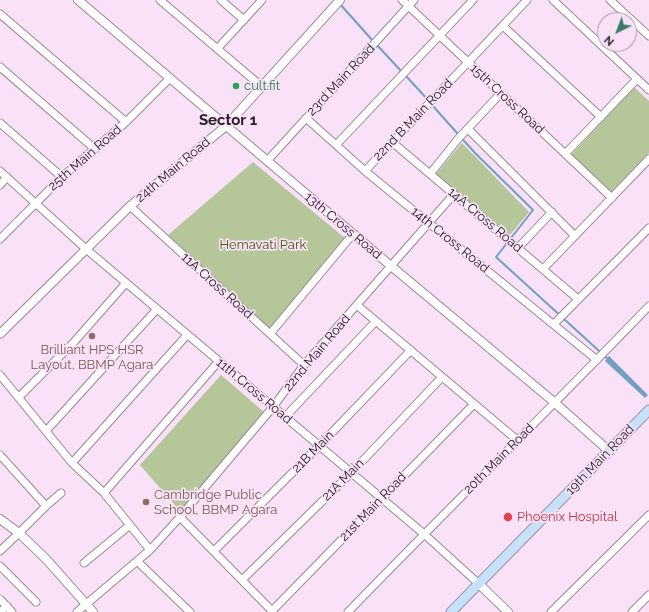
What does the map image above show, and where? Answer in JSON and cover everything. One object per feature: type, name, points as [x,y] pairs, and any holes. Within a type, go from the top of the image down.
[{"type":"main road","name":"19th Main Road","points":[[450,612],[649,410]]},
{"type":"street","name":"13th Cross Road","points":[[78,0],[353,234],[554,402],[609,451]]},
{"type":"street","points":[[160,0],[261,86]]},
{"type":"street","points":[[221,0],[244,20]]},
{"type":"street","points":[[217,49],[262,0]]},
{"type":"street","name":"15th Cross Road","points":[[402,0],[612,198]]},
{"type":"street","name":"23rd Main Road","points":[[267,161],[414,0]]},
{"type":"street","points":[[336,145],[473,0]]},
{"type":"street","name":"22nd B Main Road","points":[[365,171],[527,0]]},
{"type":"street","points":[[553,0],[649,90]]},
{"type":"street","points":[[610,0],[649,36]]},
{"type":"street","name":"24th Main Road","points":[[0,334],[130,206],[226,126],[338,2]]},
{"type":"street","points":[[0,14],[126,122]]},
{"type":"street","points":[[503,26],[601,118]]},
{"type":"street","points":[[0,67],[95,149]]},
{"type":"street","name":"25th Main Road","points":[[0,239],[62,176],[126,122],[170,78]]},
{"type":"street","points":[[565,154],[638,79]]},
{"type":"street","points":[[430,174],[501,93]]},
{"type":"street","name":"14th Cross Road","points":[[306,118],[365,171],[429,223],[560,319],[597,360]]},
{"type":"street","points":[[0,123],[62,176]]},
{"type":"street","points":[[468,129],[576,236]]},
{"type":"street","name":"14A Cross Road","points":[[392,142],[578,299]]},
{"type":"street","points":[[543,269],[649,159]]},
{"type":"street","name":"11th Cross Road","points":[[0,171],[36,202],[86,249],[424,534],[508,612]]},
{"type":"street","points":[[0,185],[7,177]]},
{"type":"street","name":"22nd Main Road","points":[[77,612],[150,550],[180,517],[273,407],[304,365],[358,306],[454,194]]},
{"type":"street","name":"11A Cross Road","points":[[130,206],[304,365]]},
{"type":"street","points":[[518,248],[552,212]]},
{"type":"street","points":[[560,319],[649,228]]},
{"type":"street","points":[[270,334],[353,234]]},
{"type":"street","points":[[19,397],[74,342],[126,283]]},
{"type":"street","points":[[358,306],[517,440]]},
{"type":"street","name":"20th Main Road","points":[[348,612],[649,306]]},
{"type":"street","points":[[46,431],[157,309]]},
{"type":"street","points":[[285,417],[376,321]]},
{"type":"street","points":[[72,463],[187,335]]},
{"type":"street","name":"21B Main","points":[[214,551],[319,446],[411,350]]},
{"type":"street","points":[[104,493],[219,361]]},
{"type":"street","points":[[0,375],[72,463],[104,493],[150,550]]},
{"type":"street","name":"21A Main","points":[[242,580],[351,473],[442,377]]},
{"type":"street","name":"21st Main Road","points":[[273,612],[381,498],[474,404]]},
{"type":"street","points":[[0,456],[46,506]]},
{"type":"street","points":[[0,551],[61,493]]},
{"type":"street","points":[[551,612],[649,515]]},
{"type":"street","points":[[180,517],[273,612]]},
{"type":"street","points":[[0,519],[19,533],[47,560],[93,612]]},
{"type":"street","points":[[84,563],[130,525]]},
{"type":"street","points":[[137,561],[190,612]]},
{"type":"street","points":[[0,566],[36,602]]},
{"type":"street","points":[[632,612],[649,595]]},
{"type":"street","points":[[0,599],[12,612]]},
{"type":"street","points":[[0,612],[7,606]]},
{"type":"green space","points":[[634,87],[649,101],[649,153],[612,193],[571,155]]},
{"type":"green space","points":[[462,143],[529,212],[509,236],[436,174]]},
{"type":"green space","name":"Hemavati Park","points":[[253,162],[346,239],[270,329],[168,235]]},
{"type":"green space","points":[[221,375],[264,412],[180,511],[140,465]]},
{"type":"water","points":[[609,356],[648,395],[645,398],[605,361]]},
{"type":"waterway","points":[[340,4],[373,41]]},
{"type":"waterway","points":[[376,44],[402,72]]},
{"type":"waterway","points":[[405,75],[429,101]]},
{"type":"waterway","points":[[432,105],[475,153],[533,210],[496,257],[609,360]]},
{"type":"place","name":"cult.fit","points":[[236,86]]},
{"type":"place","name":"Brilliant HPS HSR Layout, BBMP Agara","points":[[92,336]]},
{"type":"place","name":"Cambridge Public School, BBMP Agara","points":[[146,502]]},
{"type":"place","name":"Phoenix Hospital","points":[[508,517]]},
{"type":"district","name":"Sector 1","points":[[228,120]]}]
